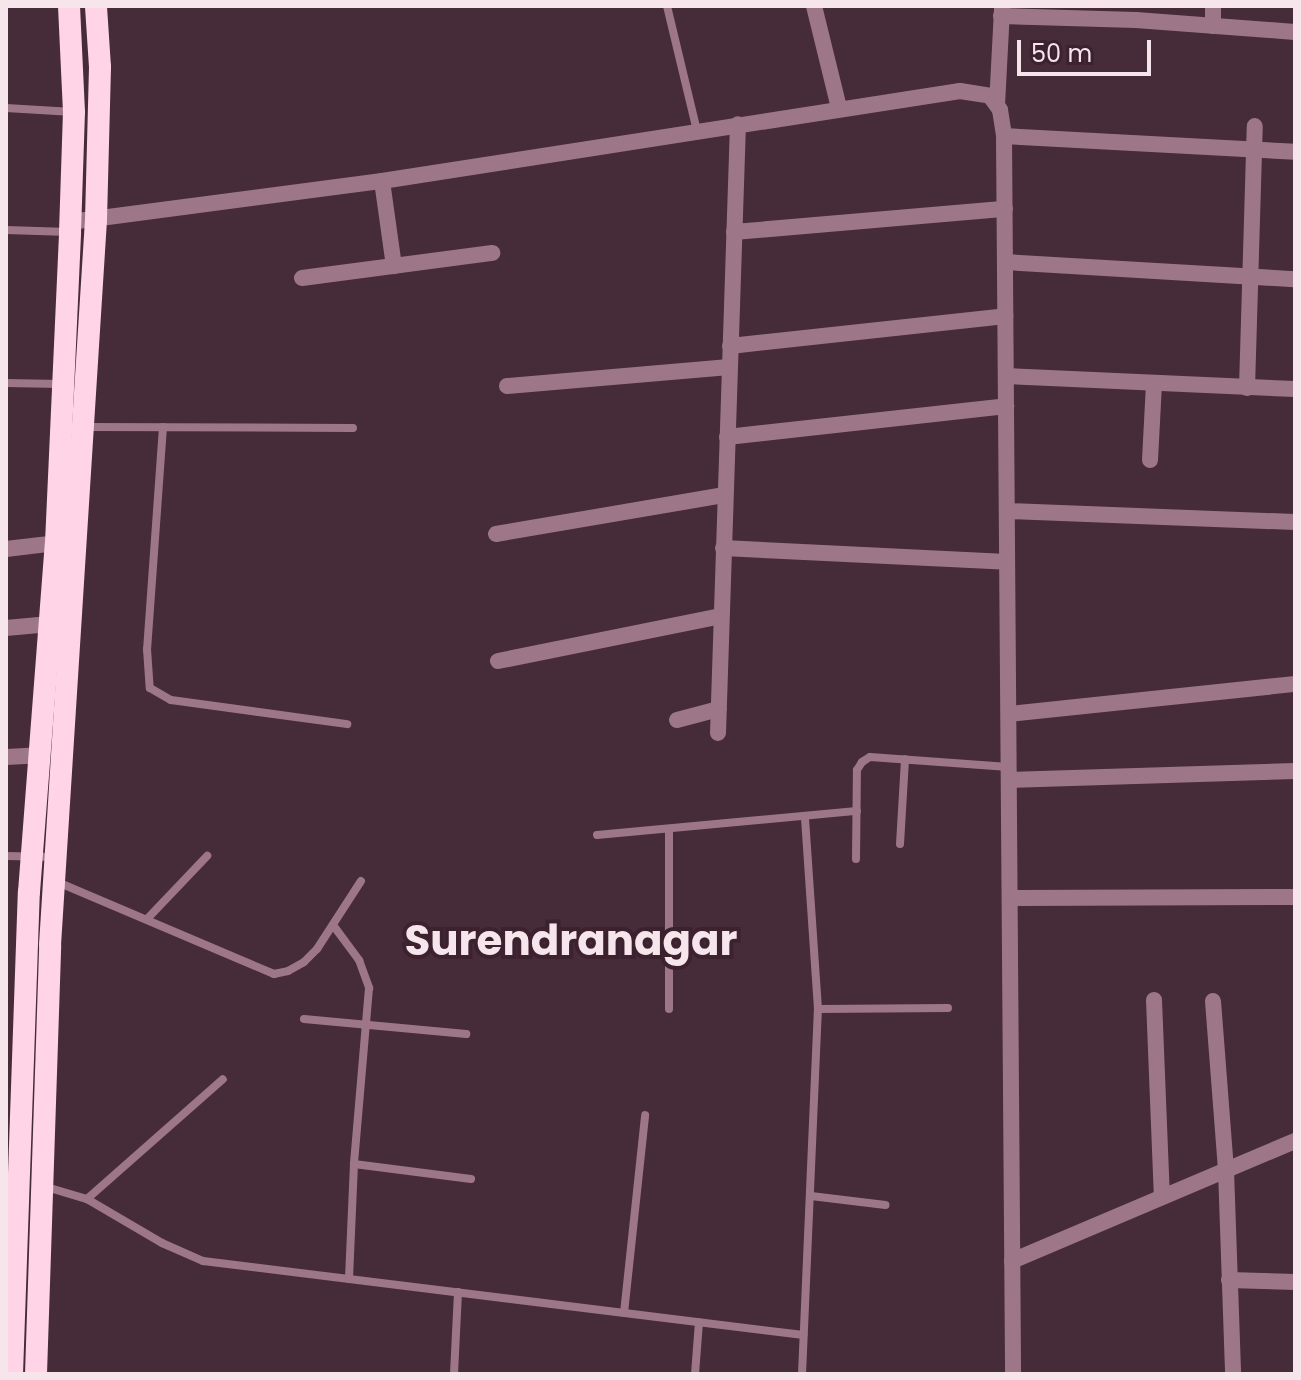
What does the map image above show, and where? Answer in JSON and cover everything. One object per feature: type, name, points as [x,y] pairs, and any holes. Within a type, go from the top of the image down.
[{"type":"highway","points":[[12,1374],[13,1080],[56,543],[74,112],[69,6]]},
{"type":"highway","points":[[36,1374],[54,881],[96,220],[100,67],[96,6]]},
{"type":"street","points":[[814,6],[839,108]]},
{"type":"street","points":[[1213,6],[1213,26]]},
{"type":"street","points":[[1013,1374],[1005,209],[1004,136],[997,105],[1002,11],[1295,32]]},
{"type":"street","points":[[70,227],[96,220],[382,181],[960,91],[990,96],[997,105]]},
{"type":"street","points":[[718,733],[738,124]]},
{"type":"street","points":[[1247,388],[1251,149],[1255,126]]},
{"type":"street","points":[[1004,136],[1295,152]]},
{"type":"street","points":[[382,181],[394,266]]},
{"type":"street","points":[[734,232],[1005,209]]},
{"type":"street","points":[[302,278],[492,253]]},
{"type":"street","points":[[1005,262],[1295,279]]},
{"type":"street","points":[[730,346],[1005,316]]},
{"type":"street","points":[[507,386],[729,367]]},
{"type":"street","points":[[1006,376],[1295,389]]},
{"type":"street","points":[[1150,460],[1154,384]]},
{"type":"street","points":[[727,437],[1006,406]]},
{"type":"street","points":[[496,534],[725,495]]},
{"type":"street","points":[[1007,511],[1295,522]]},
{"type":"street","points":[[6,549],[56,543]]},
{"type":"street","points":[[723,548],[1007,562]]},
{"type":"street","points":[[498,661],[721,616]]},
{"type":"street","points":[[6,628],[50,624]]},
{"type":"street","points":[[1009,714],[1295,684]]},
{"type":"street","points":[[677,720],[719,709]]},
{"type":"street","points":[[6,757],[39,755]]},
{"type":"street","points":[[1009,774],[1295,771]]},
{"type":"street","points":[[1010,898],[1295,897]]},
{"type":"street","points":[[1154,1000],[1162,1197]]},
{"type":"street","points":[[1213,1001],[1226,1170],[1233,1374]]},
{"type":"street","points":[[1012,1261],[1295,1141]]},
{"type":"street","points":[[1229,1280],[1295,1282]]},
{"type":"lane","points":[[667,6],[697,131]]},
{"type":"lane","points":[[6,108],[74,112]]},
{"type":"lane","points":[[6,230],[70,227]]},
{"type":"lane","points":[[6,383],[63,384]]},
{"type":"lane","points":[[84,427],[353,428]]},
{"type":"lane","points":[[163,427],[147,649],[150,688],[171,700],[347,724]]},
{"type":"lane","points":[[856,859],[857,770],[870,757],[1009,774]]},
{"type":"lane","points":[[900,844],[905,759]]},
{"type":"lane","points":[[597,835],[857,811]]},
{"type":"lane","points":[[802,1374],[818,1009],[805,816]]},
{"type":"lane","points":[[669,829],[669,1009]]},
{"type":"lane","points":[[6,856],[32,854],[56,857]]},
{"type":"lane","points":[[148,918],[207,856]]},
{"type":"lane","points":[[54,881],[148,918],[258,970],[274,974],[288,971],[304,962],[333,925],[361,881]]},
{"type":"lane","points":[[333,925],[365,971],[369,988],[354,1164],[349,1279]]},
{"type":"lane","points":[[818,1009],[948,1008]]},
{"type":"lane","points":[[304,1019],[466,1034]]},
{"type":"lane","points":[[87,1199],[223,1079]]},
{"type":"lane","points":[[624,1313],[645,1115]]},
{"type":"lane","points":[[354,1164],[471,1179]]},
{"type":"lane","points":[[43,1186],[87,1199],[162,1243],[203,1261],[803,1335]]},
{"type":"lane","points":[[811,1196],[885,1205]]},
{"type":"lane","points":[[454,1374],[458,1292]]},
{"type":"lane","points":[[695,1374],[699,1322]]},
{"type":"district","name":"Surendranagar","points":[[571,941]]}]
